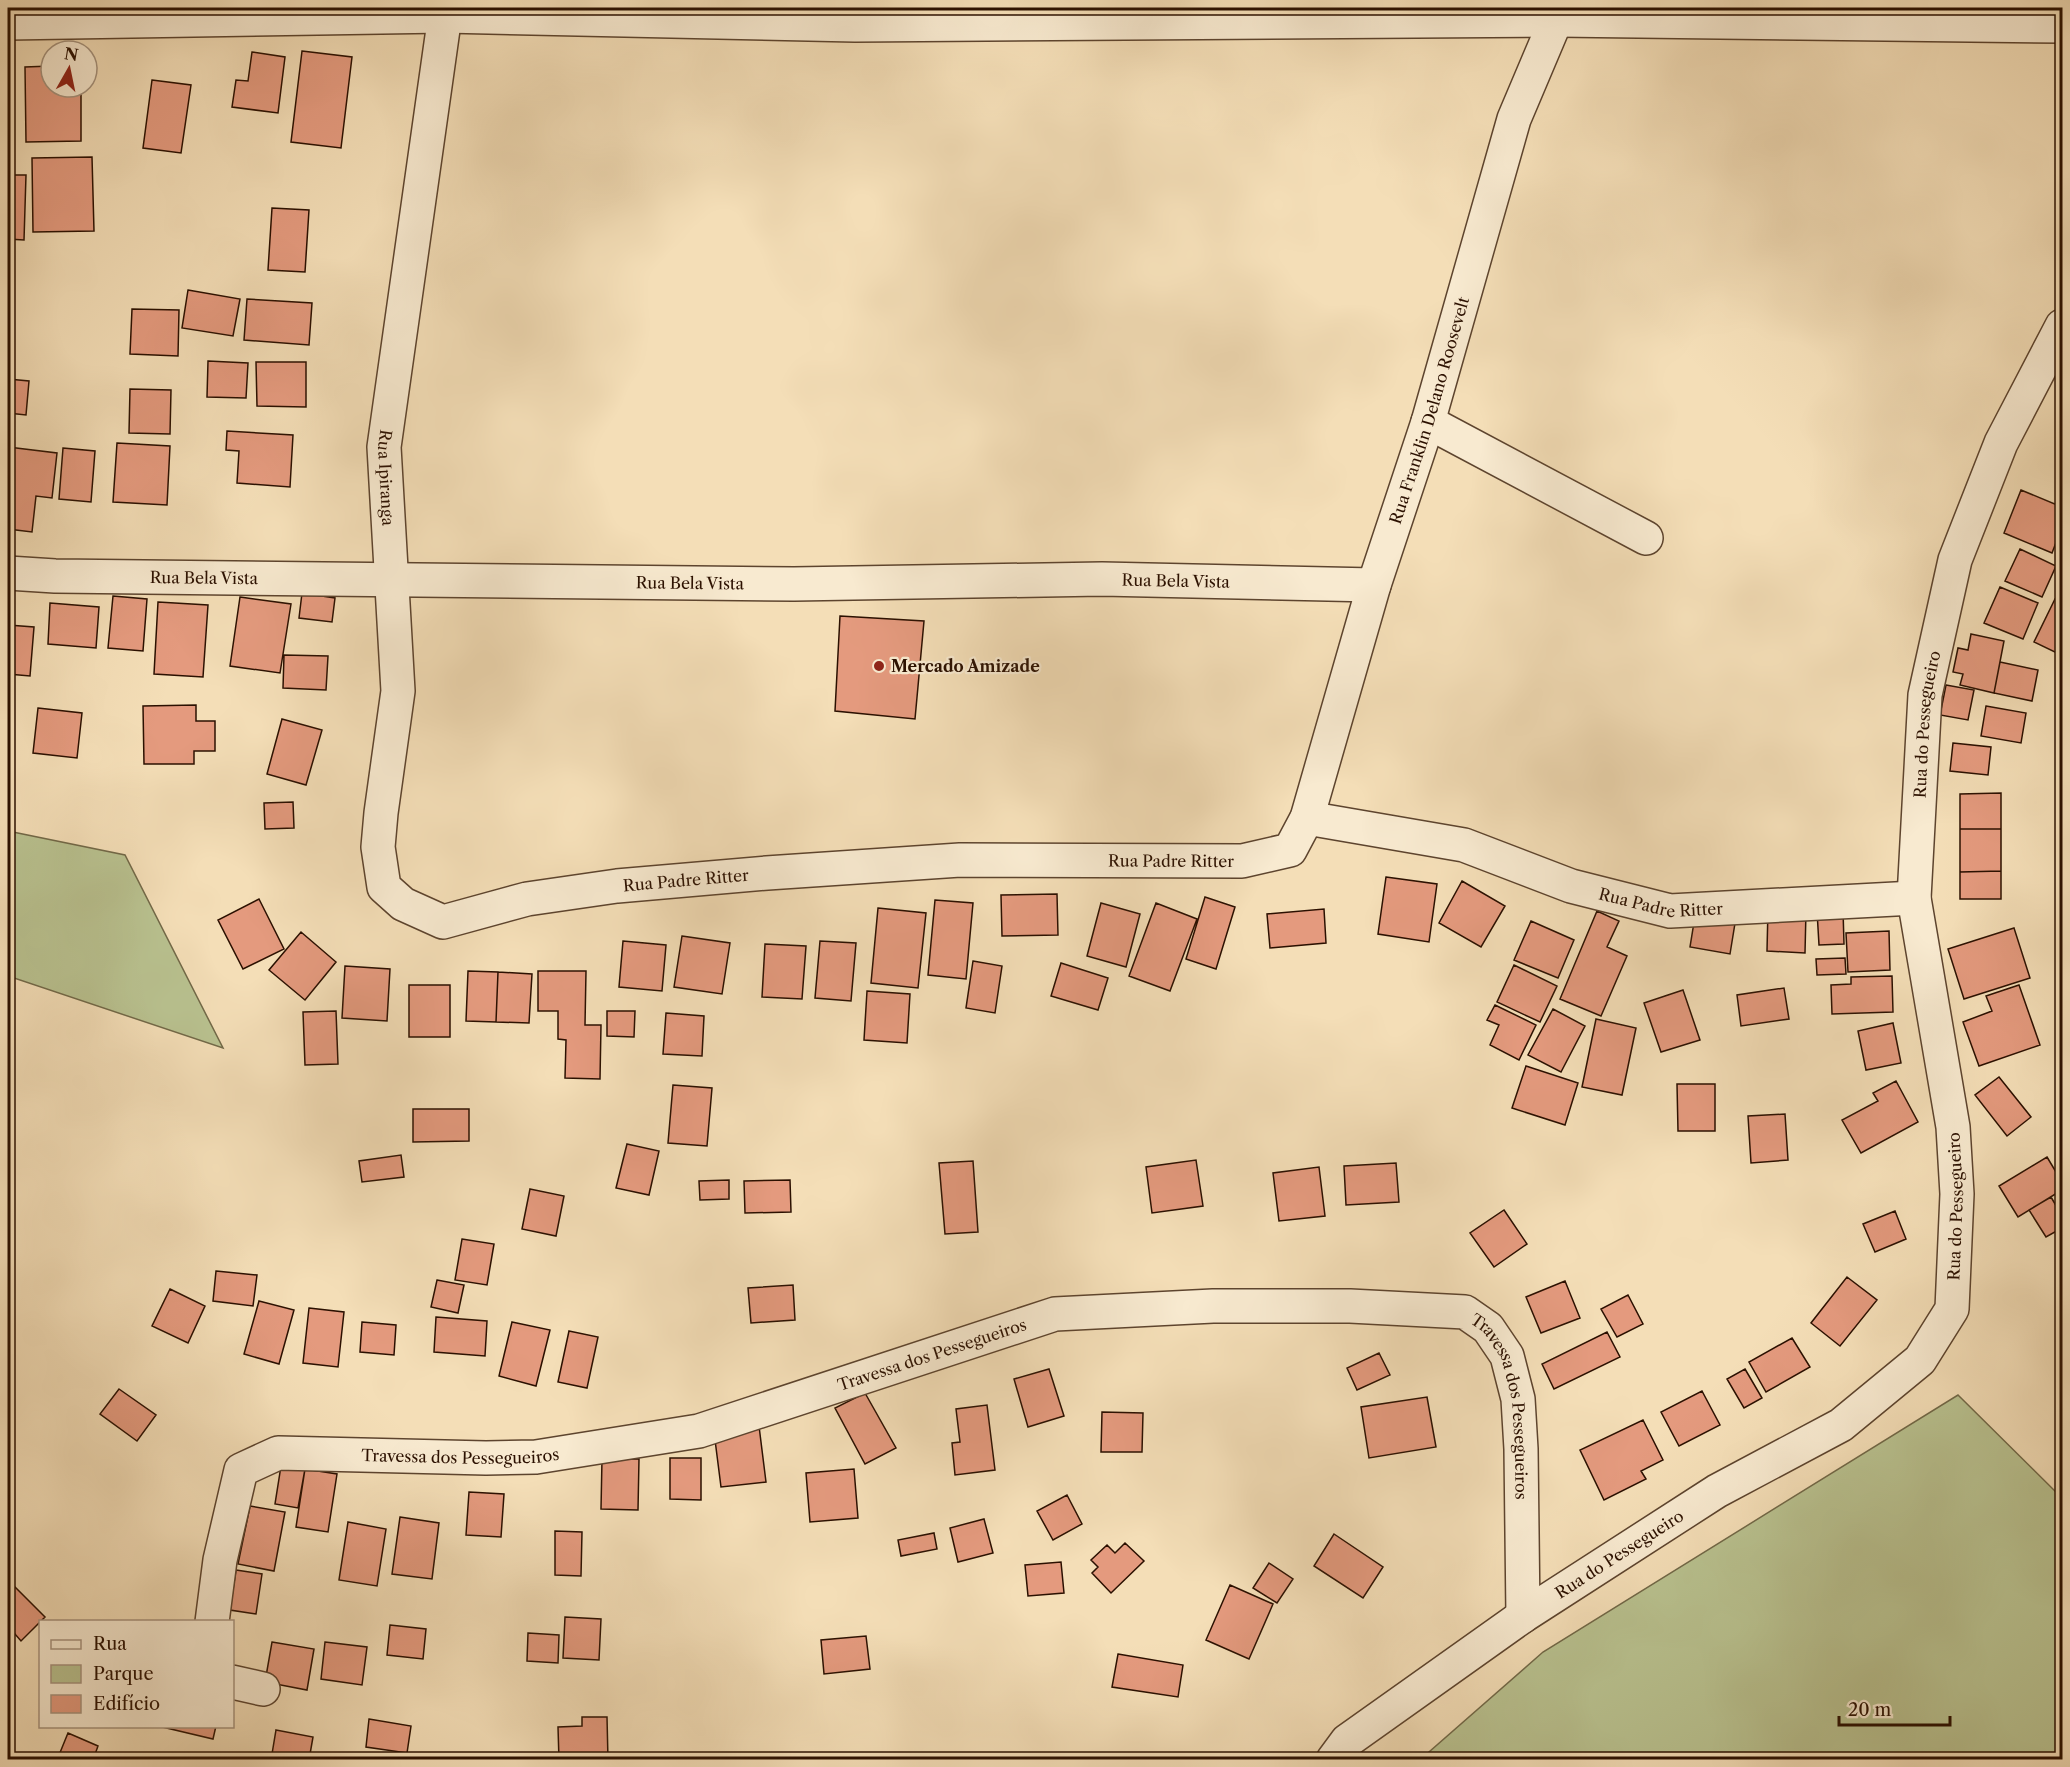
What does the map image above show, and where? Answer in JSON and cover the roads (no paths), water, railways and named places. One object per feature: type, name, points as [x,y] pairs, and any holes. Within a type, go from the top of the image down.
[{"type":"street","points":[[8,23],[445,12],[855,25],[1559,14],[2062,26]]},
{"type":"street","name":"Rua Ipiranga","points":[[404,904],[384,887],[378,847],[398,691],[384,447],[445,12]]},
{"type":"street","name":"Rua Franklin Delano Roosevelt","points":[[1307,818],[1374,585],[1428,422],[1514,119],[1559,14]]},
{"type":"street","name":"Rua do Pessegueiro","points":[[1333,1760],[1347,1741],[1523,1616],[1717,1491],[1841,1425],[1920,1360],[1952,1309],[1957,1194],[1953,1127],[1914,898],[1925,695],[1955,560],[2001,443],[2062,326]]},
{"type":"street","points":[[1428,422],[1646,538]]},
{"type":"street","name":"Rua Bela Vista","points":[[8,573],[55,576],[794,584],[1102,579],[1374,585]]},
{"type":"street","name":"Rua Padre Ritter","points":[[404,904],[443,922],[527,899],[617,886],[767,873],[960,860],[1242,861],[1290,850],[1307,818],[1464,845],[1571,886],[1670,911],[1914,898]]},
{"type":"street","name":"Travessa dos Pessegueiros","points":[[212,1620],[220,1560],[241,1470],[278,1453],[536,1457],[699,1431],[1054,1314],[1213,1306],[1350,1306],[1465,1312],[1488,1328],[1507,1356],[1518,1399],[1521,1449],[1523,1616]]},
{"type":"place","name":"Mercado Amizade","points":[[879,666]]}]
